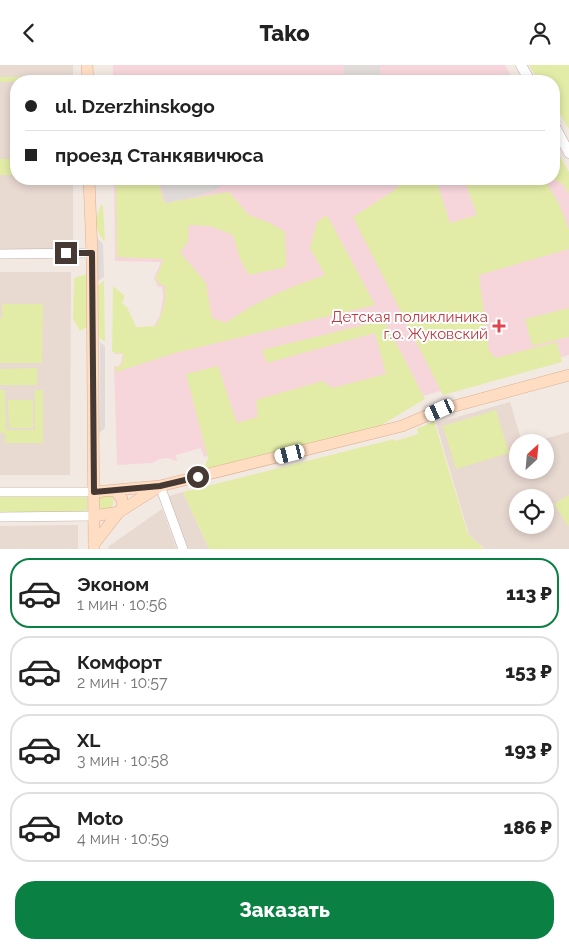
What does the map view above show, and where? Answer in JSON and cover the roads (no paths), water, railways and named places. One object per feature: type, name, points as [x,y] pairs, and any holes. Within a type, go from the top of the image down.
[{"type":"main road","points":[[89,185],[92,253],[94,546]]},
{"type":"main road","points":[[94,492],[160,486],[402,426],[440,410],[569,375]]},
{"type":"main road","points":[[94,516],[119,512],[160,486]]},
{"type":"main road","points":[[94,546],[122,508],[122,499],[115,491]]},
{"type":"street","points":[[560,136],[569,153]]},
{"type":"street","points":[[0,254],[92,253]]},
{"type":"street","points":[[160,486],[183,549]]},
{"type":"street","points":[[0,492],[94,492]]},
{"type":"street","points":[[0,517],[94,516]]},
{"type":"place","name":"Детская поликлиника г.о. Жуковский","points":[[499,326]]}]
